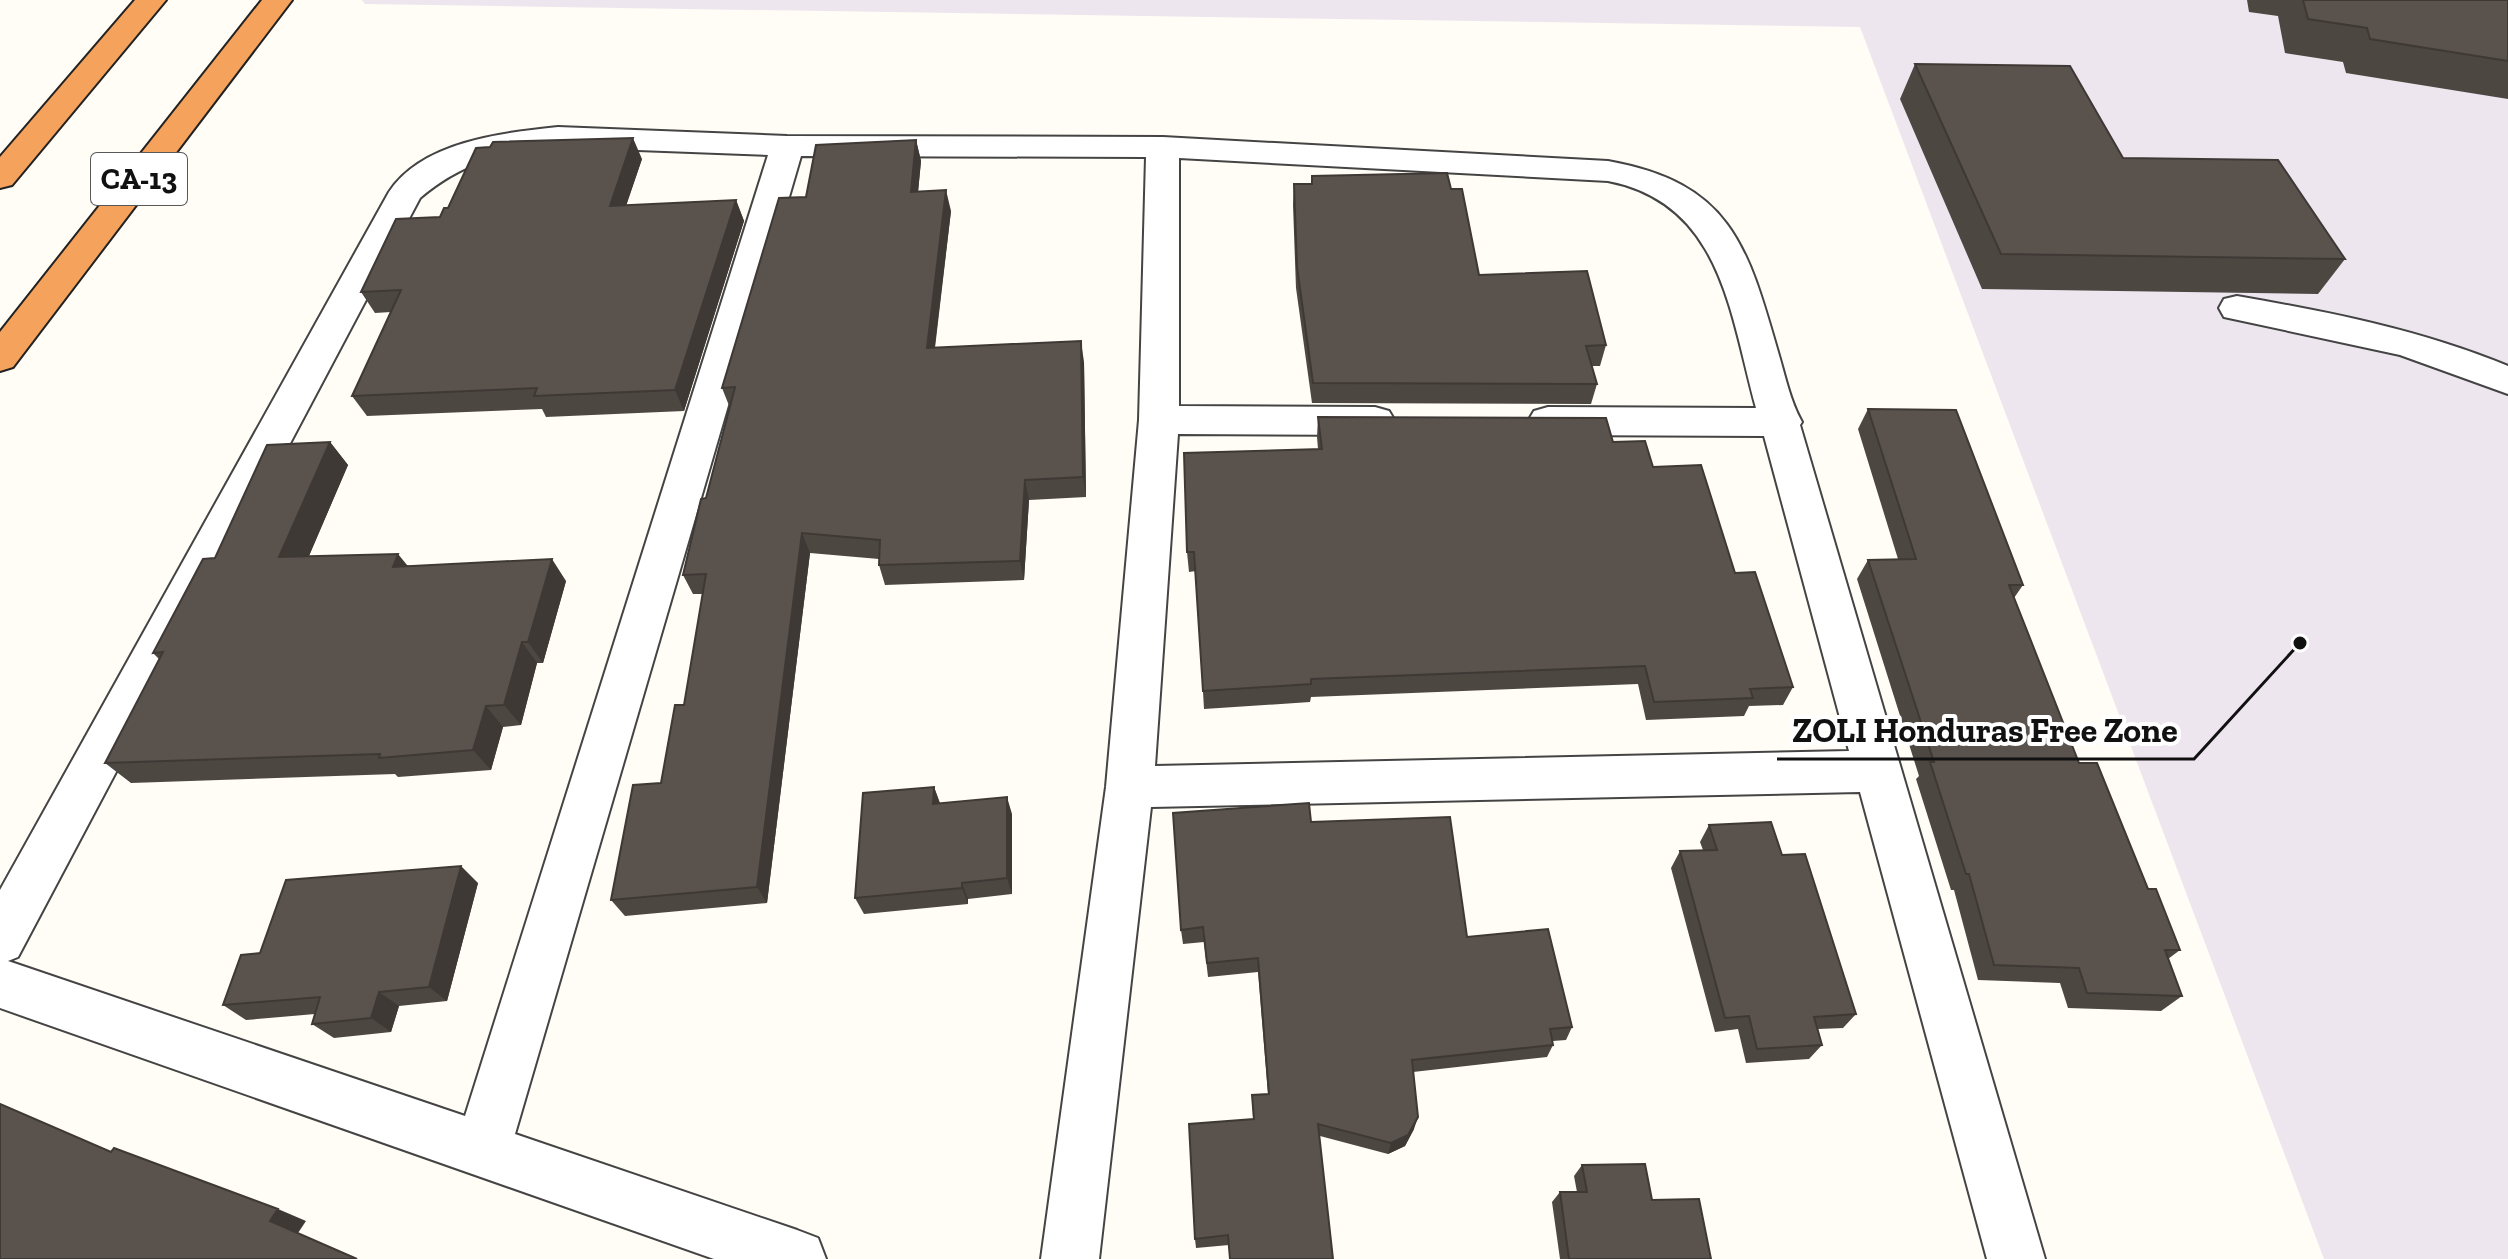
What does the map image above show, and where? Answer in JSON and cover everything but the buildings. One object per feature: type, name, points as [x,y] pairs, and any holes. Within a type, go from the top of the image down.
[{"type":"highway","points":[[0,178],[151,0]]},
{"type":"highway","name":"CA-13","points":[[0,358],[277,0]]},
{"type":"street","points":[[0,940],[406,192],[441,166],[479,151],[523,140],[558,137],[787,146],[1163,147],[1608,171],[1659,182],[1676,193],[1708,224],[1737,272],[1782,422],[2016,1259]]},
{"type":"street","points":[[482,1151],[787,146]]},
{"type":"street","points":[[1070,1259],[1130,787],[1159,420],[1163,147]]},
{"type":"street","points":[[2237,308],[2400,341],[2508,381]]},
{"type":"street","points":[[1159,420],[1414,421]]},
{"type":"street","points":[[1510,421],[1782,422]]},
{"type":"street","points":[[1130,787],[1880,771]]},
{"type":"street","points":[[0,983],[797,1259]]},
{"type":"shaded area","points":[[362,0],[2508,0],[2508,1259],[2324,1259],[1860,27],[365,4]]},
{"type":"place","name":"ZOLI Honduras Free Zone","points":[[2300,643]]}]
